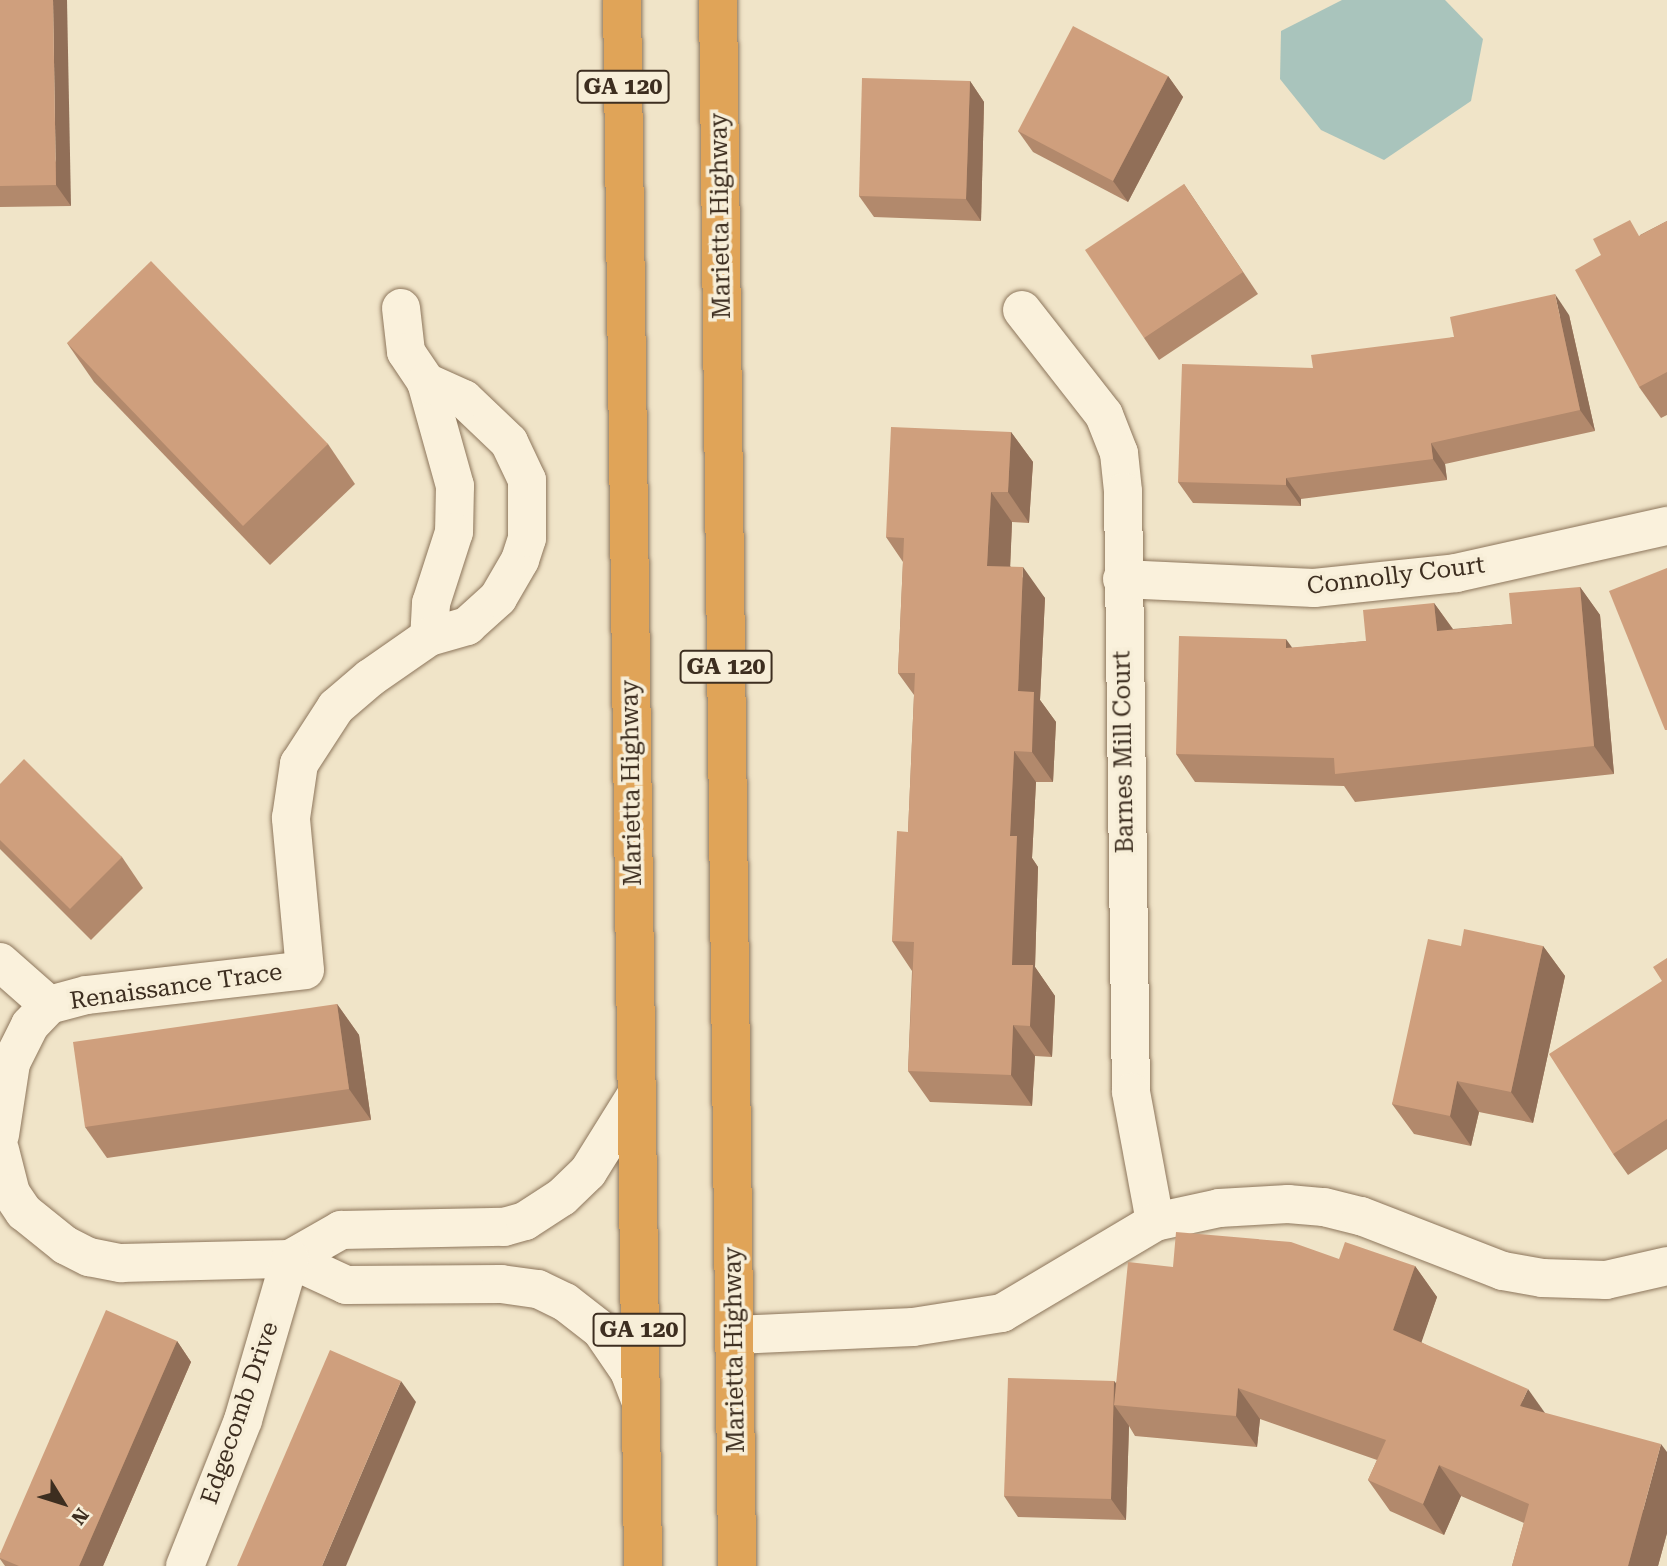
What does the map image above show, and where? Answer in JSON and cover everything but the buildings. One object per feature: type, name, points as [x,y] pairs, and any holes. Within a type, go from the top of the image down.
[{"type":"highway","name":"Marietta Highway","points":[[622,0],[643,1566]]},
{"type":"highway","name":"Marietta Highway","points":[[718,0],[737,1566]]},
{"type":"street","points":[[401,309],[405,352],[426,382],[450,464],[456,509],[449,554],[431,603],[429,637]]},
{"type":"street","name":"Barnes Mill Court","points":[[1022,310],[1104,415],[1119,453],[1131,1079],[1155,1222]]},
{"type":"street","name":"Renaissance Trace","points":[[0,1135],[11,1063],[30,1025],[49,1005],[87,995],[305,970],[291,818],[299,764],[336,707],[401,653],[429,637],[467,626],[498,598],[520,560],[529,520],[527,480],[509,442],[464,399],[426,382]]},
{"type":"street","name":"Connolly Court","points":[[1122,579],[1327,587],[1456,573],[1667,526]]},
{"type":"street","points":[[0,962],[49,1005]]},
{"type":"street","points":[[290,1259],[341,1230],[504,1227],[525,1221],[562,1197],[588,1172],[636,1095]]},
{"type":"street","points":[[0,1150],[11,1192],[24,1212],[65,1245],[89,1257],[121,1263],[290,1259],[346,1286],[501,1284],[552,1295],[601,1330],[629,1371],[640,1400]]},
{"type":"street","points":[[734,1335],[913,1327],[1002,1313],[1155,1222],[1219,1208],[1288,1204],[1361,1216],[1492,1267],[1542,1278],[1606,1280],[1667,1266]]},
{"type":"street","name":"Edgecomb Drive","points":[[185,1566],[243,1420],[290,1259]]},
{"type":"water","points":[[1342,0],[1445,0],[1483,39],[1471,101],[1384,160],[1321,130],[1280,79],[1281,31]]}]
